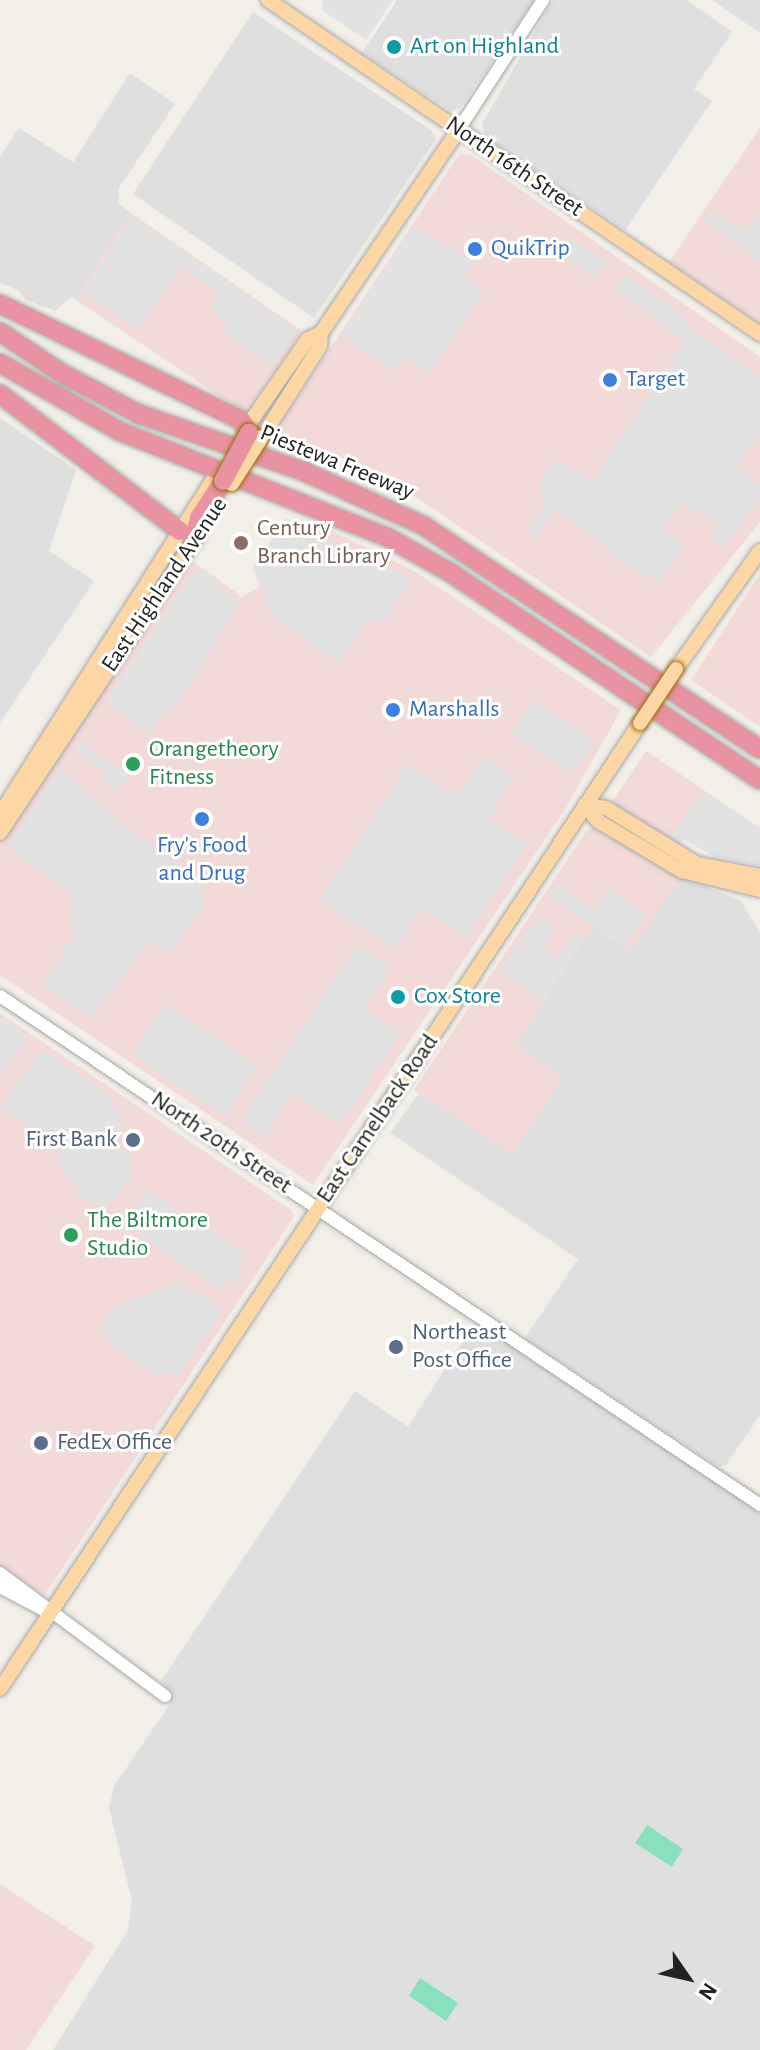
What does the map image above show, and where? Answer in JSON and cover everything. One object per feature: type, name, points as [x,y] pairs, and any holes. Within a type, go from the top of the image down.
[{"type":"highway","points":[[0,304],[251,431],[223,481],[186,536],[0,394]]},
{"type":"highway","name":"Piestewa Freeway","points":[[0,332],[63,374],[139,414],[303,471],[424,526],[760,749]]},
{"type":"highway","name":"Piestewa Freeway","points":[[0,363],[119,431],[335,513],[411,550],[760,780]]},
{"type":"main road","name":"North 16th Street","points":[[268,0],[760,334]]},
{"type":"main road","points":[[251,431],[320,346],[321,333],[459,129]]},
{"type":"main road","name":"East Highland Avenue","points":[[0,833],[49,750],[186,536]]},
{"type":"main road","name":"East Camelback Road","points":[[0,1689],[585,805],[760,551]]},
{"type":"main road","name":"East Highland Avenue","points":[[0,814],[49,750]]},
{"type":"main road","points":[[585,805],[606,808],[697,864],[760,876]]},
{"type":"main road","points":[[585,805],[598,821],[671,865],[760,890]]},
{"type":"street","points":[[459,129],[543,0]]},
{"type":"street","name":"North 20th Street","points":[[0,996],[760,1505]]},
{"type":"street","points":[[0,1573],[165,1696]]},
{"type":"street","points":[[0,1587],[30,1607],[52,1614]]},
{"type":"shaded area","points":[[323,0],[393,0],[366,40],[322,10]]},
{"type":"shaded area","points":[[397,0],[535,0],[461,107],[451,111],[362,53]]},
{"type":"shaded area","points":[[553,0],[687,0],[732,32],[694,89],[712,101],[625,230],[485,136],[482,124]]},
{"type":"shaded area","points":[[712,0],[760,0],[760,33]]},
{"type":"shaded area","points":[[253,12],[431,130],[436,139],[314,318],[133,194]]},
{"type":"shaded area","points":[[130,73],[175,104],[119,188],[118,203],[131,213],[76,300],[72,296],[55,311],[26,300],[18,290],[0,283],[0,157],[19,128],[73,162]]},
{"type":"shaded area","points":[[760,128],[760,324],[669,262]]},
{"type":"shaded area","points":[[460,153],[471,155],[760,357],[760,522],[651,657],[376,470],[273,434]]},
{"type":"shaded area","points":[[710,210],[744,232],[760,211],[760,261],[703,220]]},
{"type":"shaded area","points":[[131,213],[302,331],[246,414],[76,300]]},
{"type":"shaded area","points":[[133,216],[297,330],[271,367],[223,330],[226,325],[210,308],[219,293],[181,266],[137,329],[83,293]]},
{"type":"shaded area","points":[[413,227],[473,261],[464,276],[484,290],[429,373],[409,359],[394,371],[341,335]]},
{"type":"shaded area","points":[[565,236],[607,263],[597,279],[555,252]]},
{"type":"shaded area","points":[[625,274],[680,314],[696,334],[760,376],[760,433],[737,468],[760,485],[760,498],[725,547],[709,537],[717,523],[681,503],[663,530],[686,546],[660,582],[616,559],[608,547],[555,509],[535,538],[526,530],[547,500],[538,487],[555,459],[592,480],[684,341],[615,290]]},
{"type":"shaded area","points":[[0,418],[76,470],[49,551],[94,581],[0,723]]},
{"type":"shaded area","points":[[286,518],[412,579],[384,622],[369,620],[339,663],[272,617],[253,568]]},
{"type":"shaded area","points":[[312,521],[416,572],[621,710],[566,808],[313,1185],[0,975],[0,842],[189,558],[242,597],[273,578]]},
{"type":"shaded area","points":[[202,568],[240,604],[173,710],[168,708],[151,734],[105,704],[195,570]]},
{"type":"shaded area","points":[[760,574],[760,727],[691,680]]},
{"type":"shaded area","points":[[533,701],[594,741],[572,774],[511,735]]},
{"type":"shaded area","points":[[80,742],[129,775],[118,791],[100,779],[103,772],[73,752]]},
{"type":"shaded area","points":[[646,751],[704,790],[668,841],[615,806],[614,799]]},
{"type":"shaded area","points":[[483,756],[515,776],[488,819],[527,844],[467,937],[422,908],[395,950],[319,901],[407,764],[457,796]]},
{"type":"shaded area","points":[[60,768],[123,824],[200,879],[204,903],[171,952],[149,940],[93,1017],[42,985],[75,933],[67,916],[74,895],[7,847]]},
{"type":"shaded area","points":[[704,790],[760,828],[760,866],[717,858],[683,839],[678,847],[668,841]]},
{"type":"shaded area","points":[[595,826],[681,876],[630,952],[592,927],[515,1045],[564,1078],[512,1155],[414,1090],[585,833]]},
{"type":"shaded area","points":[[681,876],[741,901],[760,932],[760,1415],[726,1465],[719,1467],[525,1338],[578,1259],[390,1133],[419,1093],[513,1155],[515,1045],[592,926]]},
{"type":"shaded area","points":[[556,884],[594,909],[608,889],[645,914],[624,947],[548,897]]},
{"type":"shaded area","points":[[539,916],[556,927],[541,948],[557,959],[575,932],[584,938],[544,1001],[499,971],[516,945],[526,949],[520,943]]},
{"type":"shaded area","points":[[356,945],[391,968],[364,1009],[400,1033],[341,1124],[293,1093],[265,1136],[241,1120]]},
{"type":"shaded area","points":[[165,1005],[258,1067],[225,1116],[132,1054]]},
{"type":"shaded area","points":[[0,1013],[291,1210],[294,1217],[45,1595],[0,1568]]},
{"type":"shaded area","points":[[0,1017],[28,1036],[0,1078]]},
{"type":"shaded area","points":[[42,1049],[112,1098],[110,1104],[124,1121],[110,1143],[130,1157],[133,1175],[104,1212],[75,1191],[77,1186],[65,1176],[53,1141],[0,1108]]},
{"type":"shaded area","points":[[147,1189],[246,1255],[233,1285],[227,1282],[222,1290],[122,1223]]},
{"type":"shaded area","points":[[178,1281],[222,1310],[178,1375],[164,1371],[160,1377],[107,1342],[110,1337],[101,1327],[110,1310]]},
{"type":"shaded area","points":[[475,1322],[760,1513],[760,2050],[53,2050],[128,1930],[132,1901],[109,1808],[114,1786],[170,1704],[169,1690],[161,1681],[355,1391],[408,1427]]},
{"type":"shaded area","points":[[0,1884],[95,1946],[26,2050],[0,2050]]},
{"type":"green space","points":[[647,1825],[683,1849],[672,1867],[635,1843]]},
{"type":"green space","points":[[420,1978],[458,2003],[446,2021],[409,1996]]},
{"type":"place","name":"Art on Highland","points":[[394,47]]},
{"type":"place","name":"QuikTrip","points":[[475,249]]},
{"type":"place","name":"Target","points":[[610,380]]},
{"type":"place","name":"Century Branch Library","points":[[241,543]]},
{"type":"place","name":"Marshalls","points":[[393,710]]},
{"type":"place","name":"Orangetheory Fitness","points":[[133,764]]},
{"type":"place","name":"Fry's Food and Drug","points":[[202,819]]},
{"type":"place","name":"Cox Store","points":[[398,997]]},
{"type":"place","name":"First Bank","points":[[133,1140]]},
{"type":"place","name":"The Biltmore Studio","points":[[71,1235]]},
{"type":"place","name":"Northeast Post Office","points":[[396,1347]]},
{"type":"place","name":"FedEx Office","points":[[41,1443]]}]
